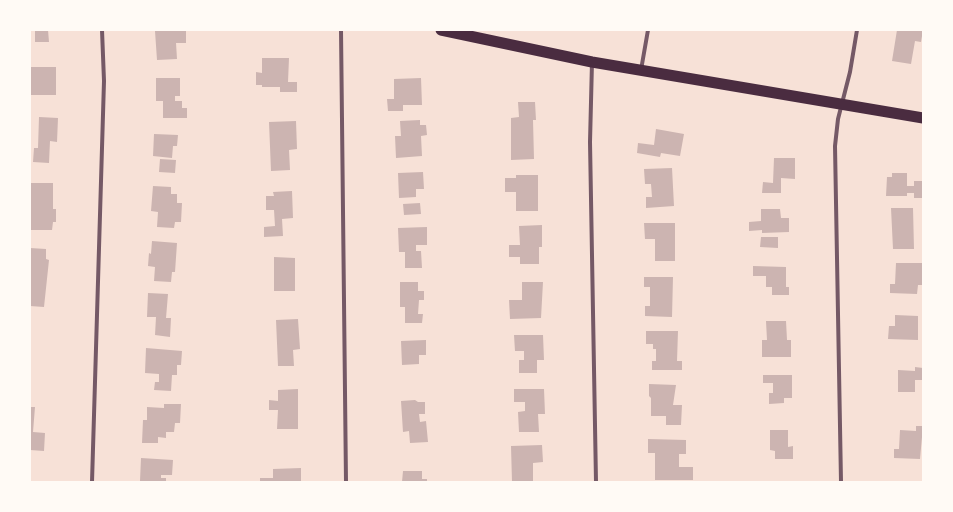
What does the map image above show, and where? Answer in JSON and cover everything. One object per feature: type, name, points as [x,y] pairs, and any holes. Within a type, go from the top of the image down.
[{"type":"highway","points":[[441,30],[641,71],[842,103],[923,118]]},
{"type":"street","points":[[92,482],[103,128],[102,30]]},
{"type":"street","points":[[341,30],[346,482]]},
{"type":"street","points":[[641,71],[648,30]]},
{"type":"street","points":[[841,482],[835,146],[857,30]]},
{"type":"street","points":[[592,62],[590,142],[596,482]]},
{"type":"building","points":[[35,30],[48,30],[49,42],[35,42]]},
{"type":"building","points":[[186,30],[186,43],[176,43],[177,59],[157,60],[155,31]]},
{"type":"building","points":[[897,30],[923,30],[921,42],[915,41],[911,64],[892,61]]},
{"type":"building","points":[[262,58],[289,58],[288,82],[297,82],[297,92],[280,92],[280,87],[262,87],[262,85],[256,85],[256,72],[262,73]]},
{"type":"building","points":[[30,67],[56,67],[56,95],[30,95]]},
{"type":"building","points":[[156,78],[180,78],[180,96],[175,96],[175,101],[182,101],[182,108],[187,108],[187,118],[163,118],[163,101],[156,101]]},
{"type":"building","points":[[421,78],[422,105],[403,105],[403,111],[388,111],[387,99],[394,99],[394,79]]},
{"type":"building","points":[[518,102],[535,102],[536,120],[533,120],[534,159],[511,160],[511,118],[519,117]]},
{"type":"building","points":[[39,117],[58,118],[57,142],[50,141],[49,163],[33,162],[34,148],[38,148]]},
{"type":"building","points":[[420,120],[420,125],[426,125],[427,135],[421,136],[422,156],[396,158],[395,136],[401,136],[400,121]]},
{"type":"building","points":[[296,121],[297,149],[289,150],[290,170],[271,171],[269,122]]},
{"type":"building","points":[[656,129],[684,134],[680,156],[661,153],[660,157],[637,153],[638,143],[654,145]]},
{"type":"building","points":[[154,134],[178,135],[177,146],[173,146],[172,158],[153,156]]},
{"type":"building","points":[[774,158],[795,158],[795,179],[781,178],[781,193],[762,193],[763,182],[773,183]]},
{"type":"building","points":[[160,159],[176,160],[175,173],[159,172]]},
{"type":"building","points":[[672,168],[674,206],[646,208],[646,197],[652,197],[651,184],[645,184],[644,169]]},
{"type":"building","points":[[423,172],[424,189],[416,189],[416,197],[399,198],[398,173]]},
{"type":"building","points":[[892,173],[907,173],[907,186],[914,186],[914,181],[923,181],[923,198],[914,198],[914,193],[907,193],[907,196],[886,196],[887,177],[892,177]]},
{"type":"building","points":[[516,175],[538,175],[538,211],[516,211],[516,192],[505,192],[505,178],[516,178]]},
{"type":"building","points":[[31,183],[53,183],[53,209],[56,209],[56,222],[53,222],[52,230],[30,230]]},
{"type":"building","points":[[153,186],[171,187],[171,194],[177,194],[177,203],[182,203],[181,222],[175,222],[174,228],[157,227],[158,212],[151,211]]},
{"type":"building","points":[[292,191],[293,218],[282,219],[283,236],[264,237],[264,227],[275,226],[274,210],[266,210],[266,196],[274,196],[273,192]]},
{"type":"building","points":[[420,203],[421,214],[404,215],[403,204]]},
{"type":"building","points":[[891,208],[913,208],[914,249],[893,249]]},
{"type":"building","points":[[761,209],[780,209],[781,218],[789,218],[789,232],[762,233],[762,230],[749,231],[749,222],[761,221]]},
{"type":"building","points":[[644,223],[675,223],[675,261],[655,261],[655,239],[645,239]]},
{"type":"building","points":[[542,225],[542,247],[539,247],[539,264],[520,264],[520,257],[509,257],[509,245],[520,245],[519,226]]},
{"type":"building","points":[[427,227],[427,245],[416,245],[416,251],[421,251],[422,268],[405,268],[405,252],[399,252],[398,228]]},
{"type":"building","points":[[761,237],[778,237],[778,248],[760,247]]},
{"type":"building","points":[[152,241],[177,243],[175,272],[172,272],[171,282],[154,281],[155,267],[148,266]]},
{"type":"building","points":[[30,248],[46,249],[46,259],[49,260],[44,307],[30,306]]},
{"type":"building","points":[[274,257],[295,258],[295,291],[274,291]]},
{"type":"building","points":[[896,263],[923,263],[923,285],[918,285],[917,294],[890,293],[890,284],[895,284]]},
{"type":"building","points":[[753,266],[786,267],[786,287],[789,287],[789,295],[772,295],[772,287],[766,287],[766,276],[753,276]]},
{"type":"building","points":[[644,277],[673,277],[672,317],[645,316],[645,306],[650,306],[650,287],[644,287]]},
{"type":"building","points":[[400,282],[418,282],[418,291],[424,291],[424,300],[419,300],[418,314],[423,314],[422,323],[405,323],[405,307],[400,307]]},
{"type":"building","points":[[522,282],[543,282],[541,318],[510,319],[509,300],[522,300]]},
{"type":"building","points":[[148,293],[168,294],[166,318],[171,318],[170,337],[155,335],[156,317],[147,317]]},
{"type":"building","points":[[895,315],[918,316],[918,340],[888,339],[889,326],[895,326]]},
{"type":"building","points":[[298,319],[300,349],[293,350],[294,366],[278,366],[276,320]]},
{"type":"building","points":[[766,321],[786,321],[787,340],[791,340],[791,357],[762,357],[762,340],[767,340]]},
{"type":"building","points":[[646,331],[678,331],[677,361],[682,361],[682,370],[652,370],[652,361],[656,361],[656,349],[653,349],[653,344],[646,344]]},
{"type":"building","points":[[514,335],[543,335],[544,360],[537,360],[537,373],[519,373],[519,360],[524,360],[524,351],[515,351]]},
{"type":"building","points":[[426,340],[426,355],[419,355],[419,364],[402,365],[401,341]]},
{"type":"building","points":[[146,348],[182,351],[181,365],[177,365],[177,375],[172,375],[171,391],[154,390],[155,382],[159,382],[159,374],[145,373]]},
{"type":"building","points":[[915,367],[923,368],[923,380],[915,380],[915,392],[898,392],[898,370],[915,371]]},
{"type":"building","points":[[763,375],[792,375],[792,398],[784,398],[784,403],[769,404],[769,393],[773,393],[773,383],[763,383]]},
{"type":"building","points":[[649,384],[676,385],[673,405],[682,405],[681,425],[666,425],[666,416],[651,416]]},
{"type":"building","points":[[298,389],[298,429],[277,429],[278,410],[269,410],[269,400],[278,401],[278,390]]},
{"type":"building","points":[[514,389],[544,389],[545,414],[538,414],[539,432],[519,432],[518,412],[525,411],[525,402],[514,402]]},
{"type":"building","points":[[415,400],[418,402],[425,402],[425,414],[419,414],[420,422],[426,421],[428,442],[410,443],[409,431],[403,432],[401,401]]},
{"type":"building","points":[[164,404],[181,404],[180,423],[175,423],[174,432],[166,432],[166,438],[158,437],[158,443],[142,443],[143,420],[147,420],[147,407],[164,408]]},
{"type":"building","points":[[30,407],[35,407],[33,432],[45,433],[44,451],[30,450]]},
{"type":"building","points":[[916,426],[923,426],[920,459],[894,458],[894,449],[899,449],[900,430],[916,431]]},
{"type":"building","points":[[770,430],[788,430],[788,447],[793,446],[793,459],[775,459],[775,451],[770,450]]},
{"type":"building","points":[[648,439],[686,440],[686,454],[679,454],[679,467],[693,467],[693,480],[655,480],[655,453],[648,453]]},
{"type":"building","points":[[542,445],[543,462],[533,463],[533,482],[512,482],[511,446]]},
{"type":"building","points":[[141,458],[173,460],[172,475],[161,475],[161,478],[166,478],[166,482],[140,481]]},
{"type":"building","points":[[301,468],[301,482],[260,482],[260,478],[273,478],[273,469]]},
{"type":"building","points":[[403,471],[422,471],[422,479],[427,479],[427,482],[402,482]]}]
